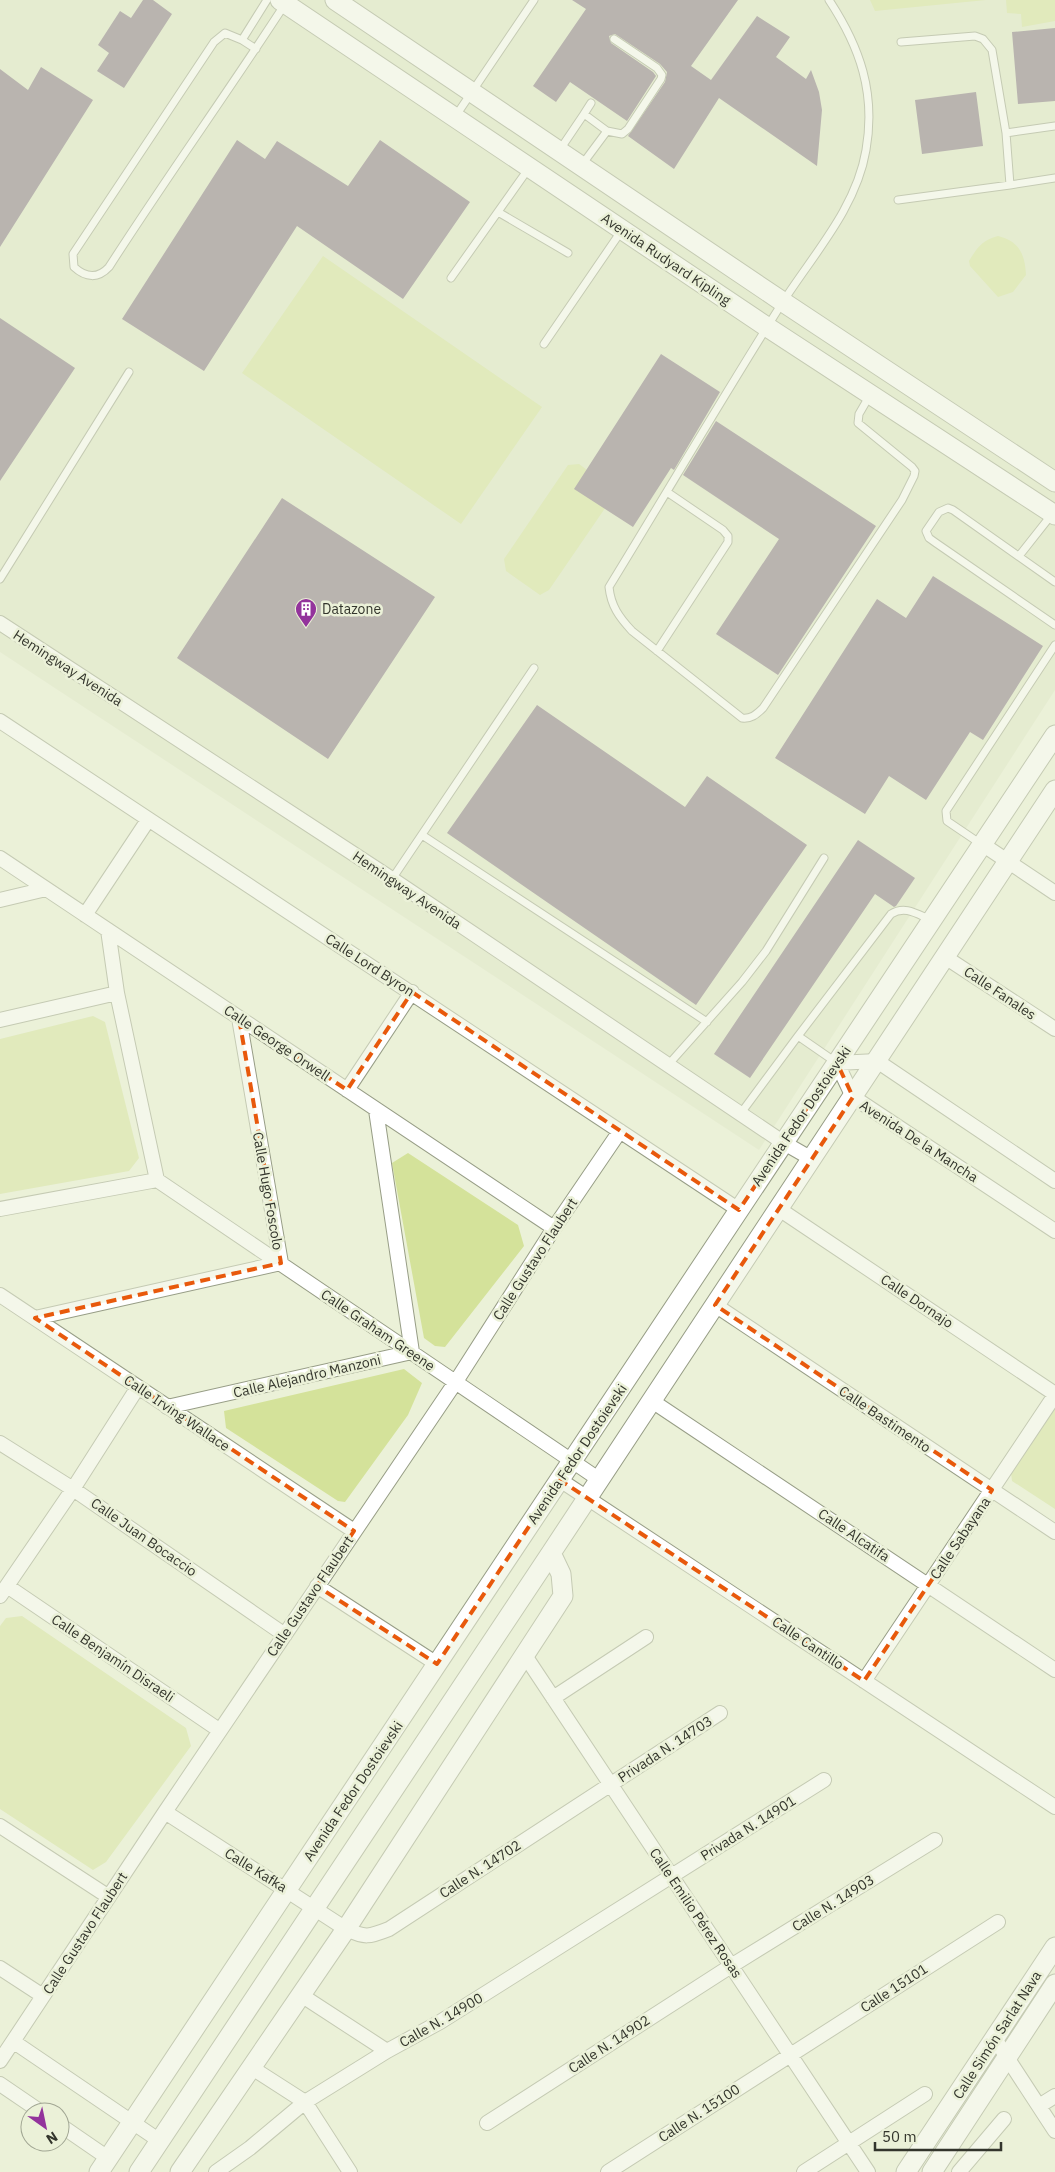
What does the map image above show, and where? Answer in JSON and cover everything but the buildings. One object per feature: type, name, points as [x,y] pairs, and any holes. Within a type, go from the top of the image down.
[{"type":"main road","points":[[335,0],[783,302],[1055,482]]},
{"type":"main road","name":"Avenida Rudyard Kipling","points":[[277,1],[530,167],[870,395],[1054,513]]},
{"type":"main road","name":"Avenida Fedor Dostoievski","points":[[104,2165],[1055,735]]},
{"type":"main road","points":[[139,2172],[551,1554],[1055,790]]},
{"type":"main road","points":[[180,2172],[346,1929],[563,1596],[560,1574],[551,1554]]},
{"type":"main road","name":"Calle Simón Sarlat Nava","points":[[906,2172],[996,2039],[1055,1947]]},
{"type":"main road","name":"Calle Simón Sarlat Nava","points":[[932,2172],[1055,1984]]},
{"type":"street","name":"Hemingway Avenida","points":[[0,624],[392,879],[784,1143],[812,1159]]},
{"type":"street","name":"Calle Lord Byron","points":[[0,721],[739,1210]]},
{"type":"street","points":[[85,914],[148,820]]},
{"type":"street","points":[[982,844],[1055,893]]},
{"type":"street","name":"Calle George Orwell","points":[[0,858],[554,1228]]},
{"type":"street","points":[[0,900],[46,889]]},
{"type":"street","points":[[0,1209],[157,1180],[117,993],[108,930]]},
{"type":"street","name":"Calle Fanales","points":[[945,957],[1055,1030]]},
{"type":"street","points":[[347,1090],[412,992]]},
{"type":"street","points":[[0,1020],[117,993]]},
{"type":"street","name":"Calle Hugo Foscolo","points":[[35,1318],[281,1263],[239,1018]]},
{"type":"street","points":[[837,1063],[876,1061],[1055,1182]]},
{"type":"street","name":"Avenida De la Mancha","points":[[837,1063],[853,1097],[1055,1231]]},
{"type":"street","points":[[376,1110],[412,1352]]},
{"type":"street","name":"Calle Gustavo Flaubert","points":[[0,2061],[164,1812],[286,1635],[354,1530],[455,1382],[554,1228],[620,1131]]},
{"type":"street","name":"Calle Graham Greene","points":[[157,1180],[600,1480]]},
{"type":"street","name":"Calle Dornajo","points":[[779,1209],[1055,1394]]},
{"type":"street","name":"Calle Irving Wallace","points":[[0,1295],[354,1530]]},
{"type":"street","name":"Calle Bastimento","points":[[715,1305],[1055,1532]]},
{"type":"street","name":"Calle Alejandro Manzoni","points":[[167,1407],[412,1352]]},
{"type":"street","points":[[3,1591],[73,1488],[138,1387]]},
{"type":"street","name":"Calle Sabayana","points":[[864,1680],[1055,1394]]},
{"type":"street","name":"Calle Alcatifa","points":[[652,1401],[1055,1670]]},
{"type":"street","name":"Calle Juan Bocaccio","points":[[0,1443],[73,1488],[286,1635]]},
{"type":"street","name":"Calle Cantillo","points":[[560,1480],[1055,1807]]},
{"type":"street","points":[[318,1586],[437,1664]]},
{"type":"street","name":"Calle Benjamín Disraeli","points":[[3,1591],[220,1730]]},
{"type":"street","points":[[553,1698],[646,1637]]},
{"type":"street","name":"Calle Emilio Pérez Rosas","points":[[524,1654],[868,2172]]},
{"type":"street","name":"Privada N. 14703","points":[[610,1784],[720,1713]]},
{"type":"street","name":"Privada N. 14901","points":[[671,1876],[824,1780]]},
{"type":"street","name":"Calle N. 14702","points":[[346,1929],[362,1936],[372,1936],[389,1929],[610,1784]]},
{"type":"street","name":"Calle Kafka","points":[[164,1812],[287,1889],[346,1929]]},
{"type":"street","points":[[0,1826],[109,1897]]},
{"type":"street","name":"Calle N. 14903","points":[[731,1966],[935,1840]]},
{"type":"street","name":"Calle N. 14900","points":[[216,2172],[250,2148],[305,2102],[387,2050],[440,2022],[671,1876]]},
{"type":"street","name":"Calle 15101","points":[[790,2055],[998,1922]]},
{"type":"street","name":"Calle N. 14902","points":[[487,2123],[731,1966]]},
{"type":"street","points":[[0,1968],[43,1996]]},
{"type":"street","points":[[301,1995],[387,2050]]},
{"type":"street","points":[[996,2039],[1055,2131]]},
{"type":"street","points":[[14,2042],[160,2141]]},
{"type":"street","name":"Calle N. 15100","points":[[608,2172],[790,2055]]},
{"type":"street","points":[[252,2068],[305,2102],[350,2172]]},
{"type":"street","points":[[0,2084],[26,2102]]},
{"type":"street","points":[[804,2172],[925,2094]]},
{"type":"street","points":[[1039,2106],[1055,2096]]},
{"type":"street","points":[[959,2172],[1004,2119]]},
{"type":"street","points":[[70,2134],[104,2165]]},
{"type":"lane","points":[[455,118],[534,0]]},
{"type":"lane","points":[[829,0],[846,26],[859,55],[866,87],[869,118],[866,151],[857,182],[844,211],[767,327],[609,587],[610,599],[618,616],[632,631],[742,718],[748,719],[763,708],[866,557],[902,500],[914,476],[915,471],[912,467],[858,423],[859,414],[870,395]]},
{"type":"lane","points":[[242,40],[277,1]]},
{"type":"lane","points":[[256,49],[242,40],[225,33],[220,35],[202,58],[73,254],[74,267],[81,273],[95,276],[102,274],[109,266],[256,49],[277,1]]},
{"type":"lane","points":[[901,42],[975,36],[983,38],[992,50],[1006,132],[1010,185]]},
{"type":"lane","points":[[584,114],[606,131],[622,134],[662,75],[657,68],[614,38]]},
{"type":"lane","points":[[559,151],[591,103]]},
{"type":"lane","points":[[1006,132],[1055,126]]},
{"type":"lane","points":[[581,166],[606,131]]},
{"type":"lane","points":[[451,278],[530,167]]},
{"type":"lane","points":[[898,200],[1055,178]]},
{"type":"lane","points":[[498,212],[568,253]]},
{"type":"lane","points":[[544,344],[622,230]]},
{"type":"lane","points":[[0,579],[130,372]]},
{"type":"lane","points":[[657,652],[728,542],[728,536],[724,530],[667,492]]},
{"type":"lane","points":[[1055,582],[948,508],[939,512],[926,531],[929,538],[1055,625]]},
{"type":"lane","points":[[1019,556],[1054,513]]},
{"type":"lane","points":[[982,844],[947,821],[946,811],[1055,645]]},
{"type":"lane","points":[[392,879],[534,668]]},
{"type":"lane","points":[[422,834],[707,1022]]},
{"type":"lane","points":[[668,1065],[728,1000],[766,951],[824,858]]},
{"type":"lane","points":[[742,1113],[891,914],[897,910],[905,909],[932,920]]},
{"type":"lane","points":[[798,1036],[837,1063]]},
{"type":"highlighted area","points":[[412,992],[739,1210],[837,1063],[853,1097],[715,1305],[992,1490],[864,1681],[560,1480],[437,1664],[317,1586],[354,1531],[35,1318],[281,1263],[239,1018],[347,1090]]},
{"type":"shaded area","points":[[0,0],[1055,0],[1055,690],[759,1150],[0,652]]},
{"type":"green space","points":[[870,0],[986,0],[875,11]]},
{"type":"green space","points":[[1006,0],[1055,0],[1055,21],[1022,27],[1021,14],[1007,13]]},
{"type":"green space","points":[[998,236],[1011,241],[1020,250],[1026,275],[1013,292],[998,297],[970,266],[969,261],[980,245]]},
{"type":"green space","points":[[323,256],[542,407],[461,524],[242,373]]},
{"type":"green space","points":[[579,464],[610,487],[612,498],[549,590],[540,595],[506,571],[504,559],[568,465]]},
{"type":"green space","points":[[93,1016],[105,1022],[139,1158],[129,1171],[0,1194],[0,1039]]},
{"type":"green space","points":[[408,1153],[518,1225],[524,1246],[445,1347],[435,1346],[424,1338],[392,1163]]},
{"type":"green space","points":[[404,1369],[422,1383],[408,1415],[345,1502],[338,1501],[226,1428],[224,1411]]},
{"type":"green space","points":[[1055,1409],[1055,1509],[1012,1481],[1011,1473]]},
{"type":"green space","points":[[22,1616],[186,1728],[191,1746],[106,1862],[93,1870],[0,1809],[0,1626],[6,1618]]},
{"type":"place","name":"Datazone","points":[[306,628]]}]
